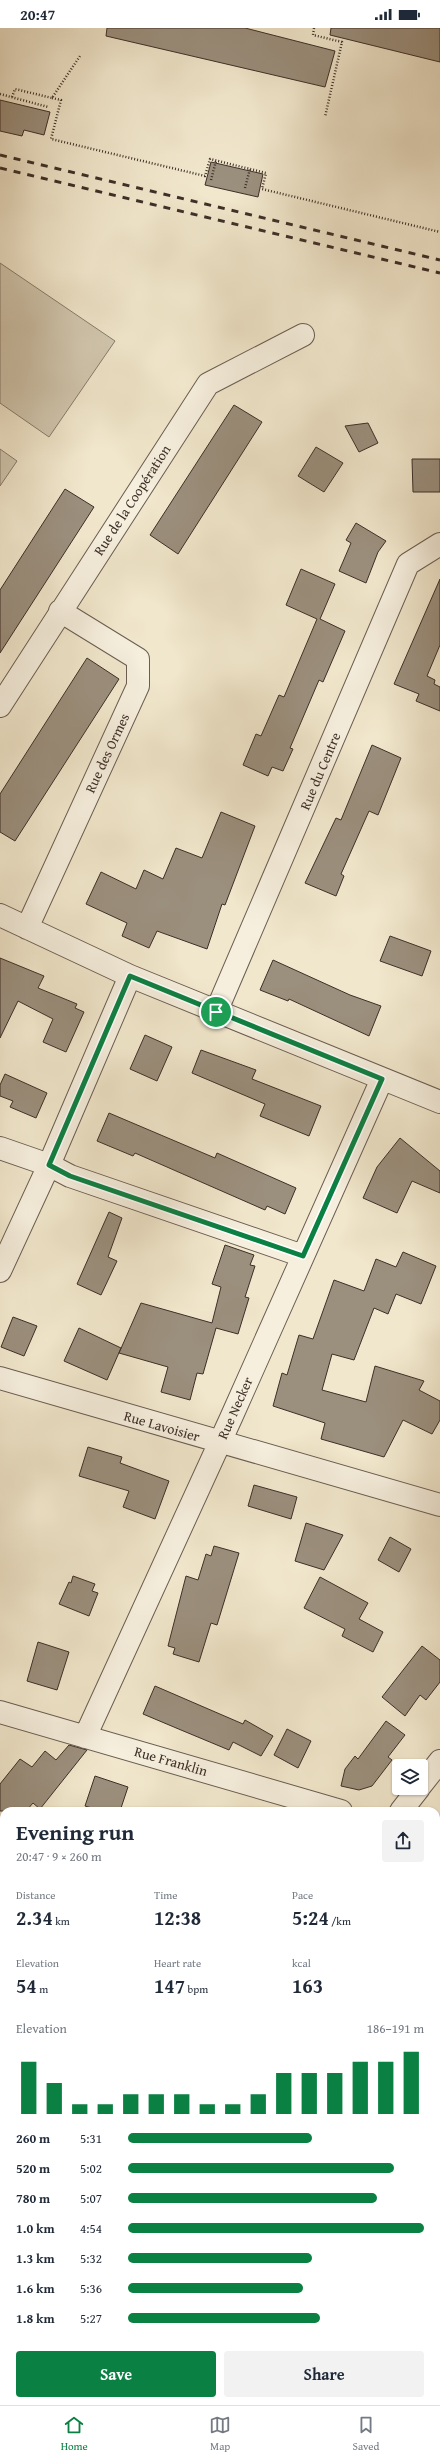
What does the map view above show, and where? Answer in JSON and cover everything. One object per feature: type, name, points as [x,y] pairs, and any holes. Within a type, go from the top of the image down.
[{"type":"street","name":"Rue de la Coopération","points":[[0,706],[208,384],[303,335]]},
{"type":"street","name":"Rue du Centre","points":[[216,1012],[408,564],[440,544]]},
{"type":"street","name":"Rue des Ormes","points":[[27,928],[138,686],[138,659],[60,611]]},
{"type":"street","points":[[0,915],[130,976],[440,1102]]},
{"type":"street","points":[[0,1271],[49,1165],[130,976]]},
{"type":"street","name":"Rue Necker","points":[[86,1736],[220,1443],[382,1079]]},
{"type":"street","points":[[0,1148],[49,1165],[70,1176],[303,1256]]},
{"type":"street","name":"Rue Lavoisier","points":[[0,1378],[220,1443],[440,1505]]},
{"type":"street","name":"Rue Franklin","points":[[0,1712],[327,1807]]},
{"type":"street","points":[[428,1776],[440,1761]]},
{"type":"street","points":[[404,1807],[414,1795]]},
{"type":"path","points":[[314,28],[313,34],[342,42],[324,117]]},
{"type":"path","points":[[52,98],[80,56]]},
{"type":"path","points":[[12,97],[15,89],[61,100],[51,139],[205,176],[210,159],[266,173],[262,189],[440,232]]},
{"type":"path","points":[[0,94],[48,107]]},
{"type":"path","points":[[211,180],[216,161]]},
{"type":"path","points":[[245,188],[250,169]]},
{"type":"shaded area","points":[[0,263],[115,341],[49,437],[0,403]]},
{"type":"shaded area","points":[[0,449],[17,461],[0,486]]},
{"type":"building","points":[[107,28],[245,28],[335,51],[325,87],[106,36]]},
{"type":"building","points":[[331,28],[440,28],[440,62],[330,35]]},
{"type":"building","points":[[0,100],[50,112],[44,135],[24,130],[22,136],[0,131]]},
{"type":"building","points":[[211,162],[263,174],[258,197],[205,185]]},
{"type":"building","points":[[234,405],[262,422],[178,554],[150,535]]},
{"type":"building","points":[[368,423],[378,443],[359,452],[345,426]]},
{"type":"building","points":[[316,447],[343,463],[324,492],[298,476]]},
{"type":"building","points":[[412,459],[440,459],[440,492],[413,492]]},
{"type":"building","points":[[65,489],[94,507],[0,653],[0,590]]},
{"type":"building","points":[[356,523],[386,541],[378,552],[366,583],[339,571],[351,543],[346,540]]},
{"type":"building","points":[[301,569],[335,584],[320,619],[345,631],[323,682],[319,680],[290,748],[293,749],[283,771],[272,767],[268,776],[243,765],[256,734],[261,736],[279,695],[284,697],[317,619],[286,605]]},
{"type":"building","points":[[440,579],[440,645],[427,676],[435,680],[434,684],[440,687],[440,711],[416,701],[419,694],[394,684]]},
{"type":"building","points":[[87,658],[119,679],[15,841],[0,832],[0,794]]},
{"type":"building","points":[[372,745],[401,758],[378,815],[369,811],[341,874],[344,876],[336,896],[305,883],[336,818],[341,820]]},
{"type":"building","points":[[221,812],[255,826],[225,905],[222,904],[207,949],[157,931],[149,948],[122,936],[127,923],[86,904],[101,872],[136,889],[144,870],[163,879],[176,848],[202,858]]},
{"type":"building","points":[[390,936],[431,951],[422,976],[380,961]]},
{"type":"building","points":[[0,958],[44,976],[38,988],[77,1004],[75,1008],[84,1012],[66,1052],[43,1042],[53,1019],[18,1001],[0,1038]]},
{"type":"building","points":[[273,960],[350,995],[381,1006],[369,1036],[289,999],[288,1001],[260,990]]},
{"type":"building","points":[[145,1035],[172,1047],[157,1081],[130,1069]]},
{"type":"building","points":[[201,1050],[256,1070],[252,1079],[321,1106],[309,1136],[260,1116],[265,1104],[192,1073]]},
{"type":"building","points":[[5,1074],[47,1093],[36,1118],[10,1107],[13,1101],[0,1096],[0,1085]]},
{"type":"building","points":[[109,1113],[215,1158],[217,1153],[296,1188],[285,1214],[267,1206],[265,1210],[135,1153],[133,1156],[97,1141]]},
{"type":"building","points":[[400,1138],[440,1171],[440,1193],[412,1181],[397,1213],[363,1198],[377,1167]]},
{"type":"building","points":[[109,1212],[122,1218],[108,1257],[117,1261],[101,1295],[77,1284]]},
{"type":"building","points":[[225,1245],[254,1255],[250,1265],[255,1266],[245,1297],[249,1298],[238,1334],[216,1328],[203,1374],[197,1373],[190,1400],[161,1392],[168,1367],[119,1353],[141,1303],[212,1323],[221,1287],[212,1284]]},
{"type":"building","points":[[403,1252],[436,1266],[421,1304],[396,1294],[388,1314],[374,1308],[354,1360],[332,1354],[322,1390],[366,1402],[375,1366],[424,1381],[419,1390],[440,1401],[440,1420],[432,1434],[403,1420],[384,1457],[321,1439],[325,1423],[273,1406],[282,1373],[287,1375],[299,1335],[313,1339],[334,1280],[364,1291],[376,1259],[396,1267]]},
{"type":"building","points":[[13,1317],[37,1326],[24,1356],[1,1347]]},
{"type":"building","points":[[79,1328],[121,1348],[107,1380],[64,1361]]},
{"type":"building","points":[[88,1447],[122,1457],[120,1463],[169,1481],[155,1519],[123,1507],[129,1491],[79,1476]]},
{"type":"building","points":[[254,1485],[297,1497],[291,1519],[248,1506]]},
{"type":"building","points":[[306,1523],[343,1535],[324,1570],[295,1561]]},
{"type":"building","points":[[390,1537],[411,1549],[399,1572],[378,1560]]},
{"type":"building","points":[[214,1546],[239,1553],[217,1625],[211,1623],[199,1662],[173,1654],[175,1648],[168,1646],[186,1576],[198,1580],[206,1554],[211,1556]]},
{"type":"building","points":[[73,1576],[95,1584],[92,1591],[98,1593],[89,1616],[59,1604],[69,1582],[71,1583]]},
{"type":"building","points":[[320,1577],[368,1603],[359,1619],[383,1632],[373,1652],[342,1636],[345,1629],[304,1608]]},
{"type":"building","points":[[38,1642],[69,1652],[57,1690],[27,1681]]},
{"type":"building","points":[[422,1646],[440,1660],[440,1682],[426,1700],[420,1695],[405,1716],[382,1697]]},
{"type":"building","points":[[155,1686],[243,1724],[245,1720],[273,1736],[261,1756],[233,1742],[229,1750],[143,1714]]},
{"type":"building","points":[[386,1721],[405,1735],[388,1757],[392,1760],[372,1786],[359,1790],[341,1786],[345,1769],[355,1756],[358,1759]]},
{"type":"building","points":[[287,1729],[311,1741],[298,1768],[274,1755]]},
{"type":"building","points":[[69,1745],[87,1750],[42,1807],[38,1807],[33,1803],[30,1807],[0,1807],[0,1784],[20,1759],[32,1767],[45,1751],[56,1760]]},
{"type":"building","points":[[95,1776],[128,1787],[121,1807],[85,1806]]},
{"type":"railway","points":[[0,155],[440,260]]},
{"type":"railway","points":[[0,168],[440,273]]},
{"type":"route","points":[[130,976],[216,1012],[382,1079],[303,1256],[70,1176],[49,1165],[130,976]]}]
